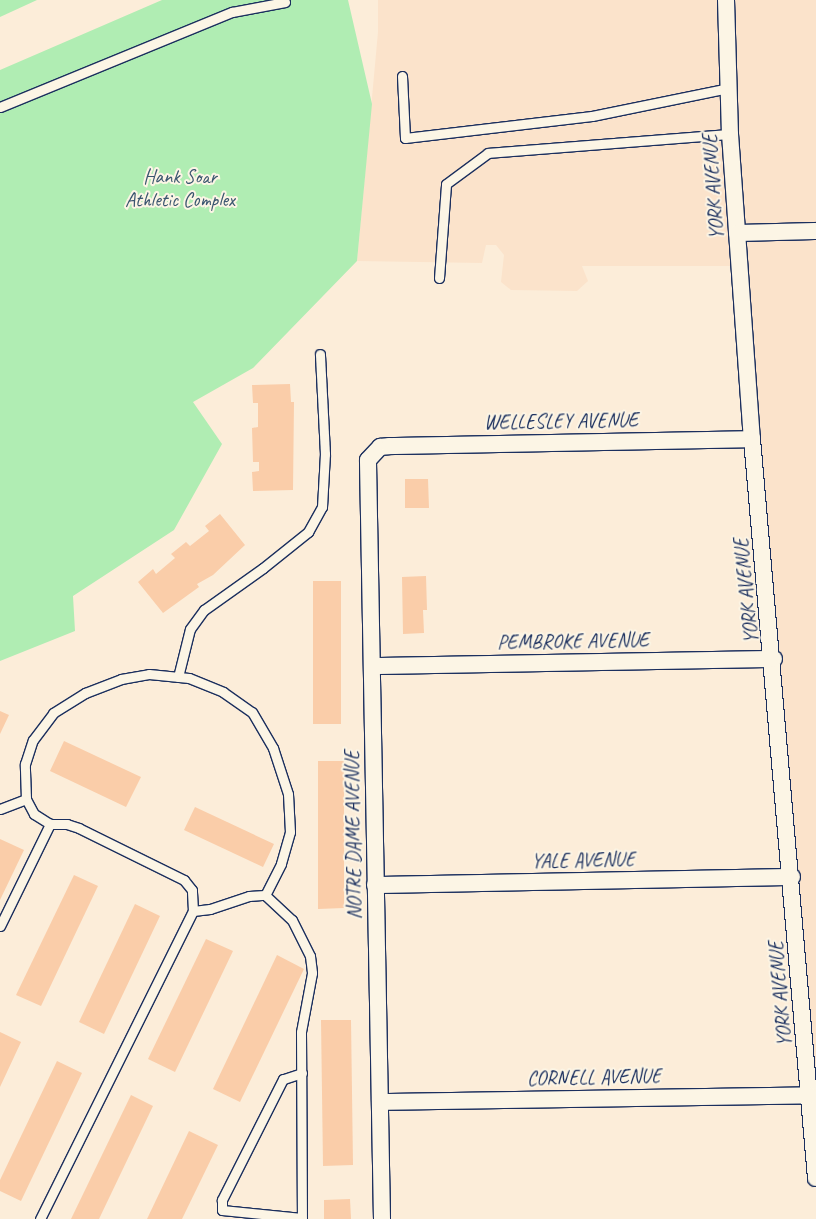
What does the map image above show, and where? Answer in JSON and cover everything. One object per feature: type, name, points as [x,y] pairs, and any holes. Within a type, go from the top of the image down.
[{"type":"street","name":"YORK AVENUE","points":[[726,0],[730,134],[752,439],[774,658],[816,1178]]},
{"type":"street","points":[[737,233],[816,231]]},
{"type":"street","name":"WELLESLEY AVENUE","points":[[373,452],[390,446],[752,439]]},
{"type":"street","name":"NOTRE DAME AVENUE","points":[[373,452],[368,460],[382,1219]]},
{"type":"street","name":"PEMBROKE AVENUE","points":[[373,666],[774,658]]},
{"type":"street","name":"YALE AVENUE","points":[[375,885],[792,877]]},
{"type":"street","name":"CORNELL AVENUE","points":[[380,1102],[809,1095]]},
{"type":"lane","points":[[0,107],[232,12],[285,2]]},
{"type":"lane","points":[[402,76],[406,138],[592,116],[728,88]]},
{"type":"lane","points":[[438,278],[446,184],[488,154],[730,134]]},
{"type":"lane","points":[[178,676],[190,629],[204,610],[263,568],[308,532],[322,507],[325,454],[320,354]]},
{"type":"lane","points":[[40,1219],[193,911],[192,890],[184,880],[79,828],[67,824],[50,824],[34,814],[26,798],[26,764],[30,748],[53,713],[85,694],[121,679],[149,674],[178,676],[223,692],[252,712],[272,748],[288,794],[290,832],[282,864],[265,895]]},
{"type":"lane","points":[[0,809],[26,798]]},
{"type":"lane","points":[[0,926],[50,824]]},
{"type":"lane","points":[[193,911],[210,909],[249,896],[265,895],[292,920],[310,956],[312,973],[301,1032],[302,1072],[302,1218],[222,1210],[222,1200],[284,1078],[302,1072]]},
{"type":"shaded area","points":[[378,0],[816,0],[816,1119],[742,266],[582,266],[588,281],[577,291],[511,290],[501,282],[504,255],[496,245],[486,245],[482,263],[357,261],[378,32]]},
{"type":"green space","points":[[0,0],[37,0],[0,17]]},
{"type":"green space","name":"Hank Soar Athletic Complex","points":[[162,0],[348,0],[372,104],[357,261],[253,368],[193,402],[222,444],[174,530],[73,596],[75,631],[0,661],[0,70]]},
{"type":"building","points":[[290,384],[291,402],[294,402],[293,490],[253,491],[252,472],[259,471],[259,462],[253,462],[252,428],[258,427],[258,403],[253,403],[252,385]]},
{"type":"building","points":[[405,479],[428,479],[429,508],[405,508]]},
{"type":"building","points":[[220,514],[245,545],[213,575],[197,584],[199,587],[163,613],[138,582],[153,569],[156,574],[175,558],[171,554],[186,542],[190,546],[209,531],[205,526]]},
{"type":"building","points":[[426,576],[427,610],[423,610],[424,633],[403,634],[402,577]]},
{"type":"building","points":[[313,581],[341,581],[341,724],[313,724]]},
{"type":"building","points":[[0,711],[9,715],[0,734]]},
{"type":"building","points":[[64,741],[141,777],[126,807],[50,771]]},
{"type":"building","points":[[318,761],[344,761],[344,908],[318,909]]},
{"type":"building","points":[[195,807],[274,844],[263,867],[184,830]]},
{"type":"building","points":[[0,839],[24,850],[0,900]]},
{"type":"building","points":[[74,875],[98,886],[41,1006],[16,995]]},
{"type":"building","points":[[135,904],[160,916],[104,1034],[79,1022]]},
{"type":"building","points":[[206,939],[233,951],[175,1072],[148,1059]]},
{"type":"building","points":[[277,955],[304,969],[240,1102],[213,1089]]},
{"type":"building","points":[[321,1020],[351,1020],[353,1165],[323,1166]]},
{"type":"building","points":[[0,1032],[21,1042],[0,1087]]},
{"type":"building","points":[[57,1061],[82,1073],[21,1201],[0,1191],[0,1180]]},
{"type":"building","points":[[131,1095],[153,1106],[99,1219],[71,1219]]},
{"type":"building","points":[[189,1131],[218,1145],[182,1219],[147,1219]]},
{"type":"building","points":[[350,1199],[351,1219],[324,1219],[324,1200]]}]
